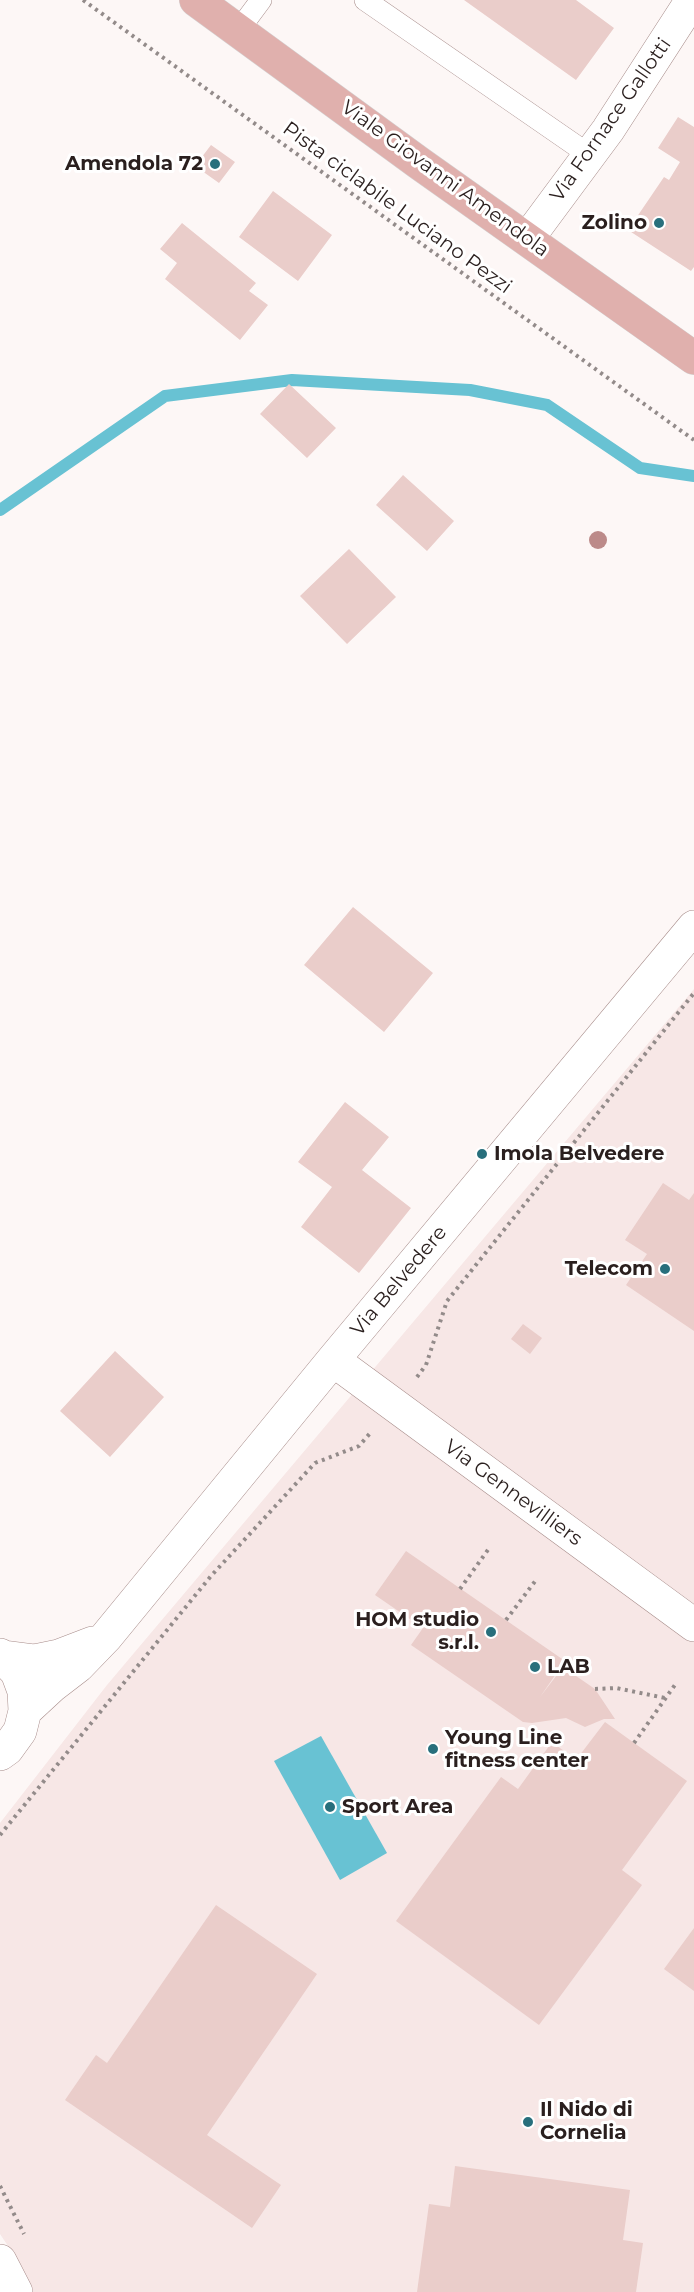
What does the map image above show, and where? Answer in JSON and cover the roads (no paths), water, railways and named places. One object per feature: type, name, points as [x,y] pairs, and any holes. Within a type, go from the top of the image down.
[{"type":"main road","name":"Viale Giovanni Amendola","points":[[196,0],[419,163],[528,238],[694,358]]},
{"type":"street","name":"Via Fornace Gallotti","points":[[528,238],[608,130],[692,0]]},
{"type":"street","name":"Via Belvedere","points":[[25,1711],[78,1666],[106,1637],[333,1360],[694,927]]},
{"type":"street","name":"Via Gennevilliers","points":[[333,1360],[694,1625]]},
{"type":"street","name":"Via Belvedere","points":[[2,1656],[35,1661],[59,1656],[106,1637]]},
{"type":"street","points":[[0,1754],[7,1749],[20,1731],[25,1711],[24,1691],[16,1672],[2,1656]]},
{"type":"street","points":[[0,2261],[16,2292]]},
{"type":"lane","points":[[238,31],[261,0]]},
{"type":"lane","points":[[365,0],[588,154]]},
{"type":"water","name":"Sport Area","points":[[321,1736],[387,1853],[340,1880],[274,1761]]},
{"type":"waterway","points":[[0,510],[165,396],[292,380],[470,390],[547,405],[640,468],[694,476]]},
{"type":"place","name":"Amendola 72","points":[[215,164]]},
{"type":"place","name":"Zolino","points":[[659,223]]},
{"type":"place","name":"Imola Belvedere","points":[[482,1154]]},
{"type":"place","name":"Telecom","points":[[665,1269]]},
{"type":"place","name":"HOM studio s.r.l.","points":[[491,1632]]},
{"type":"place","name":"LAB","points":[[535,1667]]},
{"type":"place","name":"Young Line fitness center","points":[[433,1749]]},
{"type":"place","name":"Sport Area","points":[[330,1807]]},
{"type":"place","name":"Il Nido di Cornelia","points":[[528,2122]]}]
